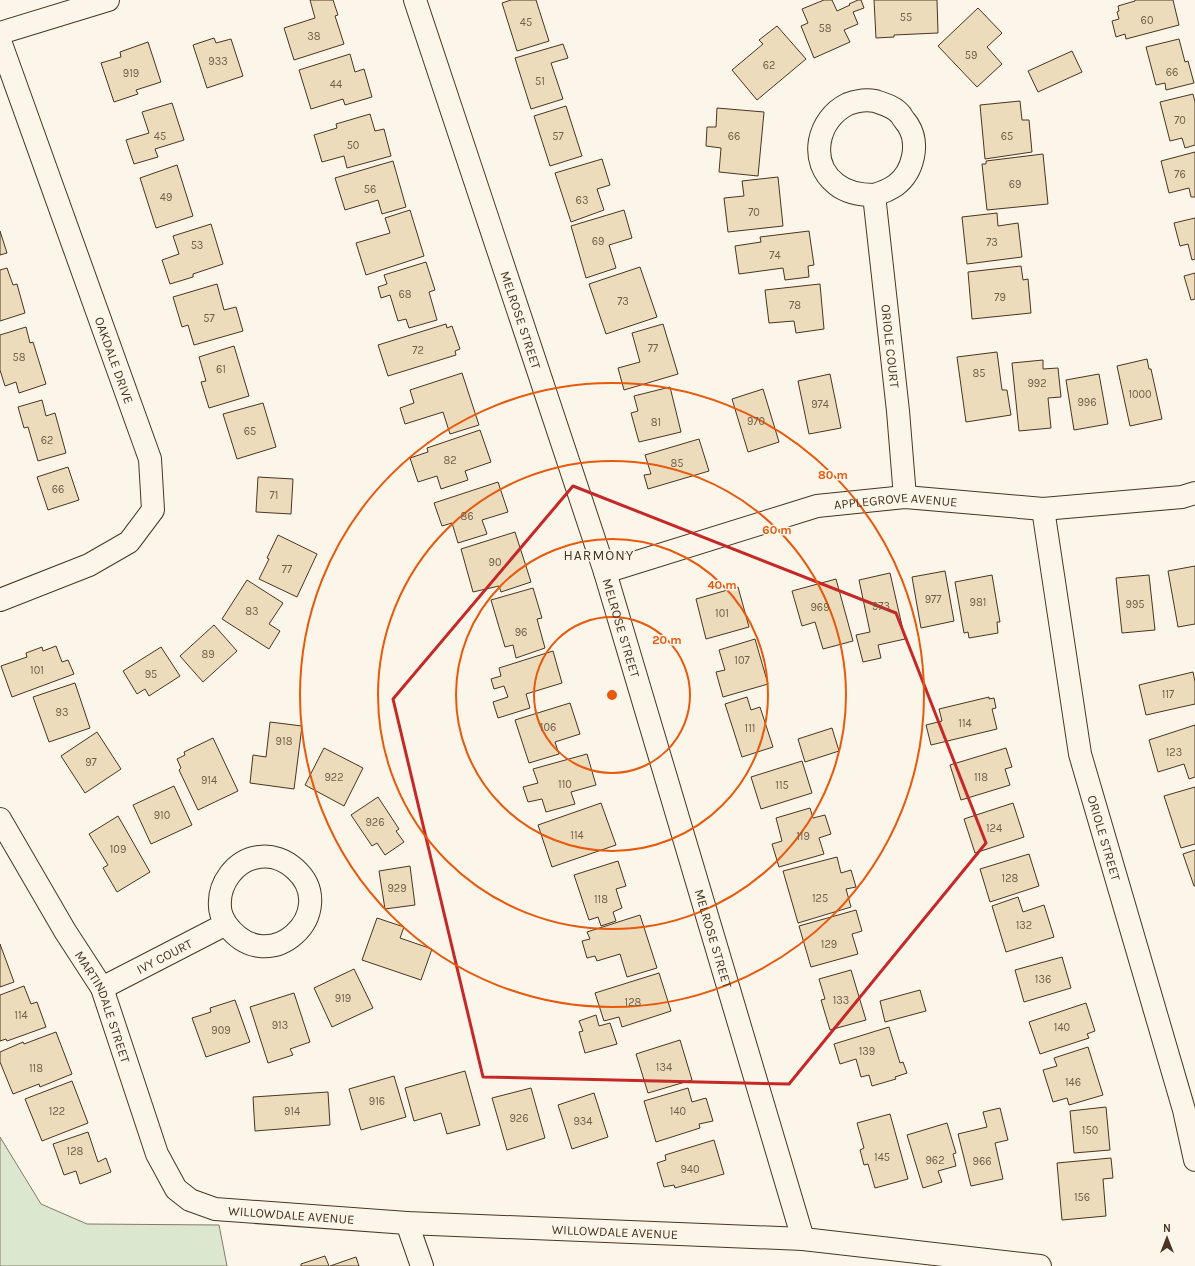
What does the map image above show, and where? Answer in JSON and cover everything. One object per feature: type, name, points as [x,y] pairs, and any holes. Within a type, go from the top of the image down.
[{"type":"street","points":[[0,33],[108,0]]},
{"type":"street","name":"MELROSE STREET","points":[[415,0],[605,572],[804,1239]]},
{"type":"street","name":"OAKDALE DRIVE","points":[[0,41],[150,459],[153,510],[129,542],[90,565],[0,600]]},
{"type":"street","points":[[870,100],[886,104],[899,113],[909,126],[914,142],[913,158],[907,173],[896,185],[874,195],[861,195],[836,184],[827,173],[821,160],[819,145],[822,131],[829,118],[840,108],[853,102],[870,100]]},
{"type":"street","name":"ORIOLE COURT","points":[[874,195],[898,411],[905,496]]},
{"type":"street","name":"APPLEGROVE AVENUE","points":[[605,572],[817,506],[905,496],[1043,509],[1182,497],[1195,493]]},
{"type":"street","name":"ORIOLE STREET","points":[[1043,509],[1080,754],[1184,1110],[1195,1160]]},
{"type":"street","name":"MARTINDALE STREET","points":[[0,819],[65,931],[102,988],[157,1154],[176,1189],[190,1200]]},
{"type":"street","points":[[259,857],[274,857],[289,864],[300,874],[308,888],[310,903],[307,918],[299,931],[287,941],[272,946],[257,946],[243,941],[232,933],[226,924],[220,908],[220,893],[225,880],[234,869],[245,861],[259,857]]},
{"type":"street","name":"IVY COURT","points":[[102,988],[226,924]]},
{"type":"street","name":"WILLOWDALE AVENUE","points":[[190,1200],[215,1209],[407,1223],[804,1239],[1040,1266]]},
{"type":"street","points":[[407,1223],[422,1266]]},
{"type":"highlighted area","points":[[573,486],[896,613],[986,843],[789,1084],[483,1077],[393,699]]},
{"type":"green space","points":[[0,1137],[41,1204],[87,1224],[219,1225],[227,1266],[0,1266]]},
{"type":"building","points":[[310,0],[333,0],[338,15],[335,16],[344,44],[294,60],[284,28],[315,18]]},
{"type":"building","points":[[511,0],[536,0],[549,41],[517,51],[502,3]]},
{"type":"building","points":[[824,0],[832,0],[837,11],[858,0],[861,0],[864,8],[853,12],[858,24],[844,30],[850,42],[814,58],[801,26],[808,23],[802,9]]},
{"type":"building","points":[[874,0],[937,0],[938,33],[894,35],[894,37],[876,38]]},
{"type":"building","points":[[1135,0],[1173,0],[1179,25],[1126,39],[1125,34],[1116,37],[1112,21],[1119,19],[1117,12],[1119,11],[1118,6]]},
{"type":"building","points":[[978,8],[1002,33],[987,47],[1002,64],[977,87],[938,46]]},
{"type":"building","points":[[777,26],[806,59],[757,100],[732,70],[763,44],[759,40]]},
{"type":"building","points":[[214,38],[216,43],[231,39],[243,76],[207,88],[193,45]]},
{"type":"building","points":[[1179,39],[1185,62],[1188,61],[1194,83],[1166,90],[1165,83],[1156,85],[1146,47]]},
{"type":"building","points":[[148,42],[161,82],[136,90],[138,94],[114,102],[101,63],[121,57],[120,52]]},
{"type":"building","points":[[563,44],[568,58],[551,63],[563,99],[531,109],[515,58]]},
{"type":"building","points":[[1072,51],[1082,72],[1038,92],[1028,71]]},
{"type":"building","points":[[350,54],[355,72],[364,69],[372,97],[345,105],[343,99],[311,109],[299,70]]},
{"type":"building","points":[[1193,94],[1195,102],[1195,145],[1185,148],[1182,138],[1170,141],[1160,102]]},
{"type":"building","points":[[1020,101],[1022,120],[1029,120],[1032,152],[985,159],[980,105]]},
{"type":"building","points":[[172,103],[184,140],[155,149],[158,157],[134,164],[126,140],[149,133],[142,112]]},
{"type":"building","points":[[566,106],[582,156],[550,166],[534,116]]},
{"type":"building","points":[[717,108],[764,112],[758,176],[719,172],[721,148],[706,146],[707,127],[716,127]]},
{"type":"building","points":[[370,114],[375,131],[384,129],[391,156],[347,168],[344,156],[322,162],[314,135],[337,128],[336,124]]},
{"type":"building","points":[[1195,152],[1195,197],[1191,197],[1189,188],[1169,193],[1161,161]]},
{"type":"building","points":[[1043,154],[1048,204],[987,210],[982,164],[986,164],[986,161]]},
{"type":"building","points":[[602,159],[610,185],[597,189],[604,210],[571,222],[555,173]]},
{"type":"building","points":[[393,161],[406,207],[382,214],[378,200],[345,210],[335,178]]},
{"type":"building","points":[[177,165],[193,216],[156,228],[140,178]]},
{"type":"building","points":[[778,177],[783,226],[728,232],[724,198],[744,196],[742,181]]},
{"type":"building","points":[[410,210],[424,256],[366,275],[356,243],[390,233],[385,218]]},
{"type":"building","points":[[624,210],[632,238],[609,245],[616,268],[586,278],[571,226]]},
{"type":"building","points":[[997,213],[998,226],[1018,223],[1022,257],[967,264],[962,217]]},
{"type":"building","points":[[1195,218],[1195,259],[1192,260],[1188,244],[1180,246],[1174,223]]},
{"type":"building","points":[[211,224],[223,264],[193,274],[193,277],[170,284],[162,260],[179,254],[173,236]]},
{"type":"building","points":[[0,231],[7,253],[0,255]]},
{"type":"building","points":[[809,231],[814,265],[808,266],[809,277],[785,280],[783,268],[739,274],[735,246],[761,242],[760,237]]},
{"type":"building","points":[[426,262],[435,290],[429,292],[437,320],[409,328],[406,319],[398,321],[390,295],[381,298],[378,287],[387,284],[384,275]]},
{"type":"building","points":[[1021,266],[1023,280],[1028,279],[1031,313],[972,319],[968,272]]},
{"type":"building","points":[[640,267],[657,317],[606,334],[589,284]]},
{"type":"building","points":[[7,268],[13,285],[17,284],[25,313],[0,321],[0,270]]},
{"type":"building","points":[[1195,273],[1195,299],[1191,300],[1184,276]]},
{"type":"building","points":[[217,284],[224,310],[236,307],[243,331],[194,345],[188,325],[182,327],[173,297]]},
{"type":"building","points":[[820,284],[824,329],[796,333],[794,321],[769,323],[765,290]]},
{"type":"building","points":[[446,324],[447,328],[452,326],[460,349],[455,351],[456,355],[388,376],[378,345]]},
{"type":"building","points":[[663,324],[678,374],[624,390],[618,368],[640,362],[632,333]]},
{"type":"building","points":[[26,327],[30,343],[33,342],[46,384],[19,393],[16,382],[5,386],[0,370],[0,335]]},
{"type":"building","points":[[234,346],[249,396],[209,408],[201,382],[206,381],[199,357]]},
{"type":"building","points":[[997,352],[1002,390],[1007,390],[1011,415],[966,422],[957,357]]},
{"type":"building","points":[[1147,359],[1149,369],[1151,369],[1162,419],[1130,426],[1117,366]]},
{"type":"building","points":[[1043,360],[1043,369],[1058,368],[1061,397],[1048,398],[1051,428],[1019,431],[1012,363]]},
{"type":"building","points":[[462,373],[479,425],[450,434],[443,412],[405,424],[400,408],[414,403],[410,390]]},
{"type":"building","points":[[830,374],[841,428],[809,434],[798,381]]},
{"type":"building","points":[[1099,374],[1108,424],[1074,430],[1066,380]]},
{"type":"building","points":[[670,387],[681,432],[639,442],[631,413],[638,411],[634,396]]},
{"type":"building","points":[[763,389],[779,442],[748,452],[732,399]]},
{"type":"building","points":[[42,400],[46,416],[55,413],[66,453],[38,461],[28,427],[24,428],[18,407]]},
{"type":"building","points":[[263,403],[276,447],[237,459],[223,414]]},
{"type":"building","points":[[480,430],[491,462],[465,471],[468,480],[441,489],[437,476],[418,482],[410,458],[428,452],[427,448]]},
{"type":"building","points":[[699,439],[709,471],[648,489],[644,475],[651,474],[645,455]]},
{"type":"building","points":[[68,467],[79,500],[48,510],[37,477]]},
{"type":"building","points":[[258,477],[293,479],[291,514],[256,512]]},
{"type":"building","points":[[498,482],[508,512],[482,520],[487,534],[458,543],[452,523],[442,526],[434,503]]},
{"type":"building","points":[[515,532],[531,582],[501,592],[499,586],[473,592],[461,549]]},
{"type":"building","points":[[278,535],[317,554],[297,597],[259,579],[269,559],[267,558]]},
{"type":"building","points":[[1195,566],[1195,624],[1178,627],[1168,571]]},
{"type":"building","points":[[945,571],[954,621],[921,628],[912,577]]},
{"type":"building","points":[[890,573],[905,639],[878,645],[881,658],[863,662],[856,635],[870,632],[859,580]]},
{"type":"building","points":[[992,575],[1000,622],[997,622],[998,633],[969,638],[968,632],[964,633],[955,582]]},
{"type":"building","points":[[1149,575],[1155,630],[1122,633],[1116,578]]},
{"type":"building","points":[[836,579],[853,641],[823,649],[815,622],[802,626],[792,591]]},
{"type":"building","points":[[247,580],[283,603],[269,624],[280,631],[269,649],[222,619]]},
{"type":"building","points":[[738,587],[749,627],[706,639],[696,599]]},
{"type":"building","points":[[533,588],[542,618],[537,619],[545,648],[516,658],[513,645],[505,647],[491,600]]},
{"type":"building","points":[[214,625],[237,651],[203,682],[180,656]]},
{"type":"building","points":[[755,639],[768,684],[723,697],[716,672],[725,670],[719,650]]},
{"type":"building","points":[[56,646],[62,662],[68,660],[74,674],[12,697],[1,666],[27,657],[26,653],[42,647],[43,651]]},
{"type":"building","points":[[161,647],[180,676],[149,696],[145,689],[137,694],[123,671]]},
{"type":"building","points":[[553,651],[562,683],[526,694],[530,708],[498,718],[493,702],[508,697],[504,686],[494,689],[491,679],[501,676],[499,668]]},
{"type":"building","points":[[1193,672],[1195,682],[1195,704],[1146,715],[1139,685]]},
{"type":"building","points":[[75,683],[90,728],[49,742],[33,697]]},
{"type":"building","points":[[747,697],[751,710],[760,707],[773,747],[742,757],[725,704]]},
{"type":"building","points":[[989,697],[989,699],[994,698],[996,708],[992,709],[997,729],[931,745],[926,725],[942,721],[939,709]]},
{"type":"building","points":[[570,703],[580,734],[555,742],[559,754],[529,763],[515,720]]},
{"type":"building","points":[[270,722],[302,726],[294,789],[250,783],[253,755],[266,757]]},
{"type":"building","points":[[1195,725],[1195,777],[1189,779],[1184,764],[1158,772],[1149,740]]},
{"type":"building","points":[[832,728],[839,751],[805,762],[798,739]]},
{"type":"building","points":[[97,732],[121,769],[85,793],[61,756]]},
{"type":"building","points":[[213,738],[238,791],[198,810],[179,770],[181,768],[177,759],[185,755],[184,752]]},
{"type":"building","points":[[324,748],[363,768],[344,806],[305,785]]},
{"type":"building","points":[[1006,748],[1012,767],[1005,769],[1010,785],[961,800],[950,765]]},
{"type":"building","points":[[587,754],[596,785],[571,792],[575,804],[546,812],[542,799],[528,802],[523,787],[538,783],[533,769]]},
{"type":"building","points":[[802,761],[812,793],[761,809],[751,777]]},
{"type":"building","points":[[174,786],[192,825],[151,844],[133,805]]},
{"type":"building","points":[[1195,787],[1195,844],[1181,848],[1164,796]]},
{"type":"building","points":[[378,797],[399,829],[396,831],[404,842],[385,855],[377,843],[372,846],[351,815]]},
{"type":"building","points":[[601,803],[616,845],[552,867],[538,825]]},
{"type":"building","points":[[1013,803],[1024,837],[975,853],[964,819]]},
{"type":"building","points":[[810,808],[813,818],[825,815],[831,834],[819,838],[824,854],[779,867],[772,844],[782,841],[776,818]]},
{"type":"building","points":[[118,816],[150,872],[117,892],[103,868],[108,865],[89,834]]},
{"type":"building","points":[[1195,850],[1195,886],[1194,886],[1183,854]]},
{"type":"building","points":[[1029,854],[1039,886],[990,902],[980,869]]},
{"type":"building","points":[[837,857],[841,873],[851,870],[856,887],[846,889],[851,907],[798,923],[783,871]]},
{"type":"building","points":[[618,861],[626,886],[616,889],[622,908],[613,912],[616,921],[601,926],[598,917],[589,920],[574,875]]},
{"type":"building","points":[[410,866],[415,905],[385,909],[379,871]]},
{"type":"building","points":[[1018,897],[1023,912],[1044,905],[1054,937],[1006,952],[992,906]]},
{"type":"building","points":[[856,910],[862,931],[852,934],[858,954],[811,967],[799,926]]},
{"type":"building","points":[[640,915],[657,968],[627,977],[620,954],[597,961],[595,956],[587,958],[582,941],[590,939],[587,932]]},
{"type":"building","points":[[377,918],[404,927],[400,938],[432,949],[421,980],[362,960]]},
{"type":"building","points":[[0,944],[14,982],[0,987]]},
{"type":"building","points":[[1062,957],[1071,988],[1024,1002],[1015,970]]},
{"type":"building","points":[[354,969],[373,1008],[332,1027],[314,988]]},
{"type":"building","points":[[851,970],[866,1020],[830,1030],[821,1000],[825,999],[819,979]]},
{"type":"building","points":[[659,973],[671,1011],[622,1027],[619,1017],[604,1021],[595,993]]},
{"type":"building","points":[[24,986],[31,1004],[37,1002],[46,1027],[7,1041],[6,1039],[0,1041],[0,995]]},
{"type":"building","points":[[920,990],[926,1011],[885,1022],[880,1001]]},
{"type":"building","points":[[294,993],[310,1042],[290,1049],[293,1055],[268,1063],[250,1007]]},
{"type":"building","points":[[235,1000],[250,1042],[206,1057],[192,1018],[211,1012],[210,1008]]},
{"type":"building","points":[[1086,1003],[1095,1031],[1087,1034],[1089,1038],[1040,1054],[1029,1022]]},
{"type":"building","points":[[596,1015],[599,1026],[610,1023],[617,1044],[585,1053],[579,1032],[583,1031],[579,1021]]},
{"type":"building","points":[[889,1027],[900,1063],[903,1062],[907,1073],[895,1077],[896,1079],[872,1086],[869,1075],[861,1077],[856,1059],[840,1064],[834,1044]]},
{"type":"building","points":[[56,1032],[72,1074],[40,1087],[39,1084],[13,1094],[0,1062],[0,1052],[23,1042],[24,1044]]},
{"type":"building","points":[[680,1040],[692,1080],[648,1093],[636,1054]]},
{"type":"building","points":[[1088,1047],[1103,1095],[1069,1105],[1067,1098],[1053,1102],[1043,1070],[1057,1066],[1054,1058]]},
{"type":"building","points":[[465,1071],[480,1125],[447,1134],[441,1113],[414,1121],[405,1088]]},
{"type":"building","points":[[394,1076],[406,1117],[361,1130],[349,1089]]},
{"type":"building","points":[[72,1081],[88,1123],[42,1141],[25,1099]]},
{"type":"building","points":[[531,1088],[545,1138],[507,1150],[492,1098]]},
{"type":"building","points":[[688,1088],[692,1102],[706,1098],[713,1121],[699,1124],[700,1128],[656,1142],[644,1101]]},
{"type":"building","points":[[328,1092],[330,1125],[255,1131],[253,1097]]},
{"type":"building","points":[[594,1093],[608,1137],[572,1149],[558,1105]]},
{"type":"building","points":[[1106,1107],[1110,1150],[1074,1153],[1070,1111]]},
{"type":"building","points":[[1000,1108],[1008,1140],[995,1143],[1003,1179],[971,1186],[958,1134],[987,1127],[983,1112]]},
{"type":"building","points":[[890,1114],[908,1179],[875,1188],[868,1164],[864,1165],[860,1150],[864,1148],[857,1123]]},
{"type":"building","points":[[947,1123],[956,1153],[953,1154],[956,1166],[938,1171],[942,1182],[923,1188],[907,1135]]},
{"type":"building","points":[[88,1132],[98,1162],[106,1158],[111,1172],[80,1184],[76,1171],[64,1175],[53,1144]]},
{"type":"building","points":[[714,1140],[724,1174],[675,1188],[674,1185],[664,1187],[657,1163],[666,1160],[665,1155]]},
{"type":"building","points":[[1111,1158],[1113,1178],[1103,1179],[1106,1216],[1062,1220],[1057,1163]]},
{"type":"building","points":[[325,1256],[329,1266],[301,1266],[301,1264]]},
{"type":"building","points":[[356,1257],[359,1266],[330,1266]]},
{"type":"district","name":"HARMONY","points":[[599,555]]}]
